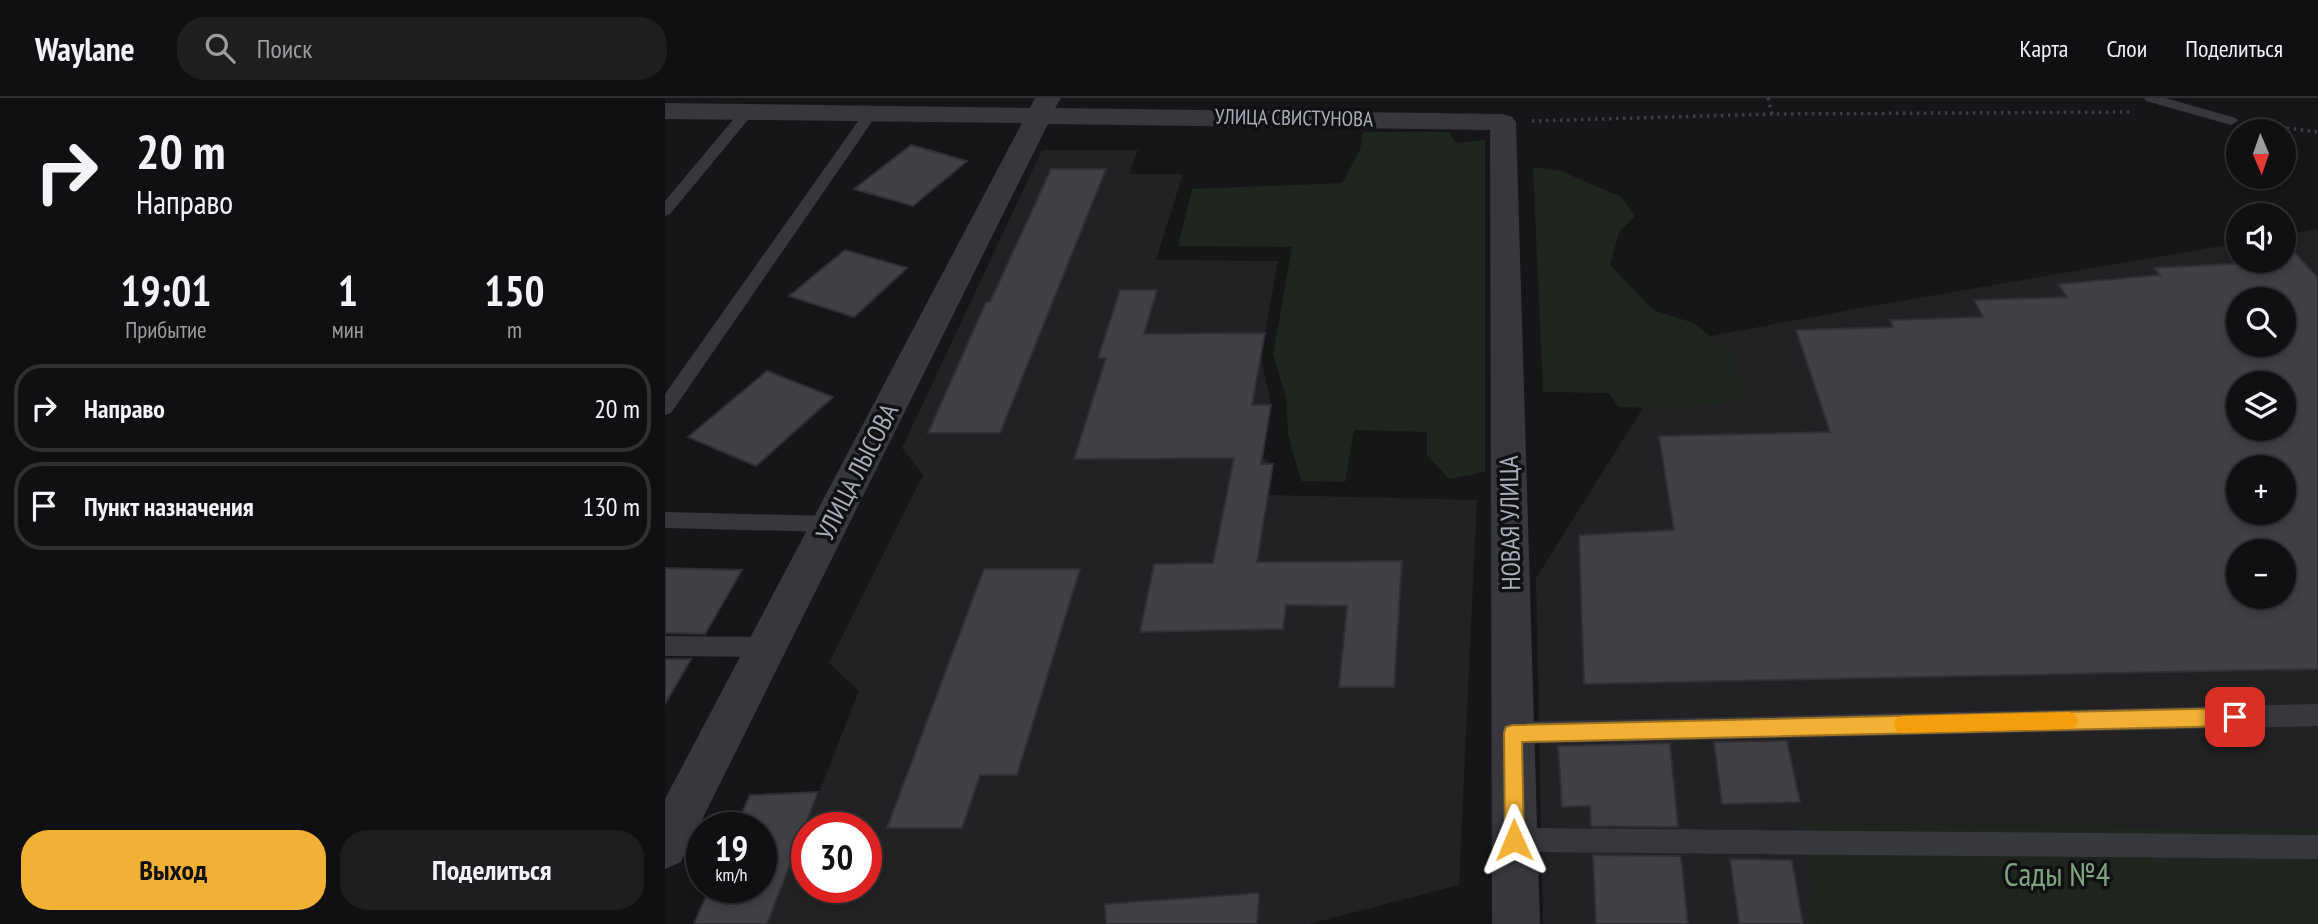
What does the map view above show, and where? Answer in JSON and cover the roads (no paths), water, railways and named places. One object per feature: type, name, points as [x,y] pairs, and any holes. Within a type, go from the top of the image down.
[{"type":"street","name":"УЛИЦА СВИСТУНОВА","points":[[665,111],[871,113],[1044,106],[1503,122]]},
{"type":"street","name":"УЛИЦА ЛЫСОВА","points":[[665,846],[1044,106]]},
{"type":"street","name":"НОВАЯ УЛИЦА","points":[[1503,122],[1516,924]]},
{"type":"lane","points":[[2151,98],[2226,120]]},
{"type":"lane","points":[[665,211],[747,112]]},
{"type":"lane","points":[[665,408],[871,113]]},
{"type":"lane","points":[[665,520],[830,524]]},
{"type":"lane","points":[[665,646],[767,647]]},
{"type":"lane","points":[[1513,733],[2318,715]]},
{"type":"lane","points":[[1514,840],[2318,846]]},
{"type":"park label","name":"Сады №4","points":[[2057,875]]}]
